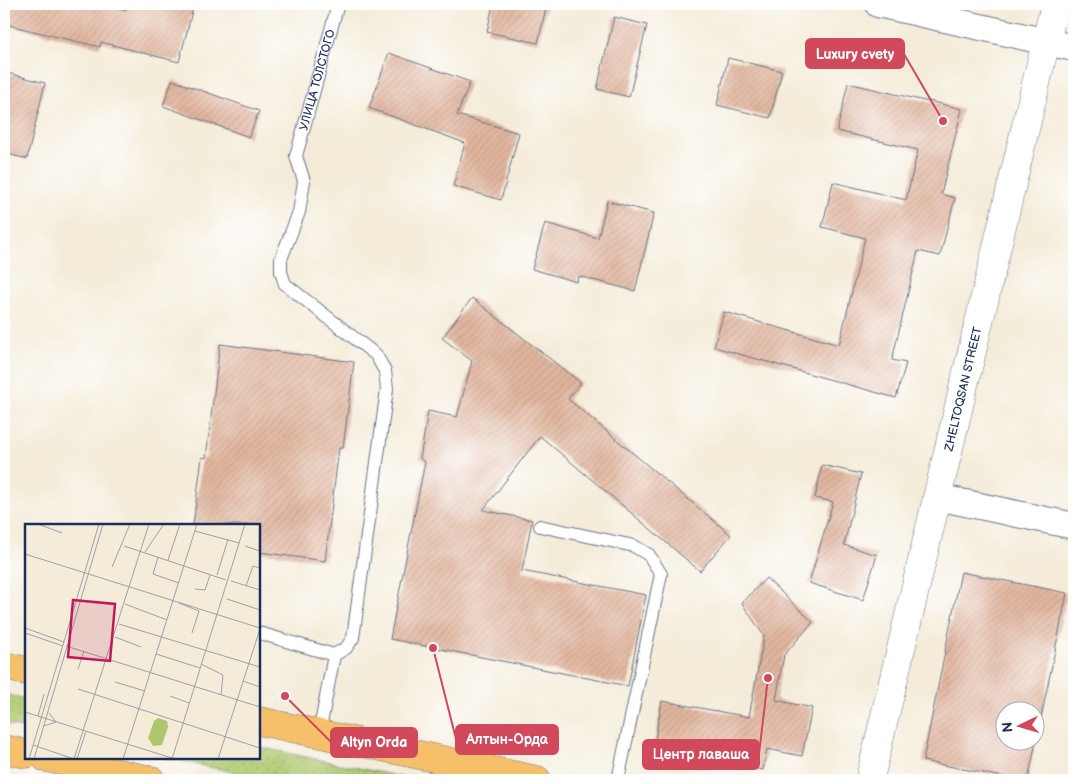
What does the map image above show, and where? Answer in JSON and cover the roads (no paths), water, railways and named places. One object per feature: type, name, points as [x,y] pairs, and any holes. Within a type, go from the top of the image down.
[{"type":"main road","points":[[4,666],[25,671]]},
{"type":"main road","points":[[260,721],[537,780]]},
{"type":"main road","points":[[4,749],[25,754]]},
{"type":"main road","points":[[51,759],[151,780]]},
{"type":"street","points":[[878,4],[1074,48]]},
{"type":"street","name":"ZHELTOQSAN STREET","points":[[869,778],[1055,4]]},
{"type":"street","points":[[937,497],[1074,526]]},
{"type":"lane","name":"УЛИЦА ТОЛСТОГО","points":[[334,655],[346,648],[353,638],[387,389],[384,371],[376,355],[285,284],[281,272],[281,259],[299,212],[304,181],[296,156],[338,4]]},
{"type":"lane","points":[[540,526],[634,546],[649,555],[661,574],[618,780]]},
{"type":"lane","points":[[260,633],[334,655],[319,734]]},
{"type":"place","name":"Luxury cvety","points":[[943,121]]},
{"type":"place","name":"Алтын-Орда","points":[[433,648]]},
{"type":"place","name":"Центр лаваша","points":[[768,678]]},
{"type":"place","name":"Altyn Orda","points":[[285,696]]}]
